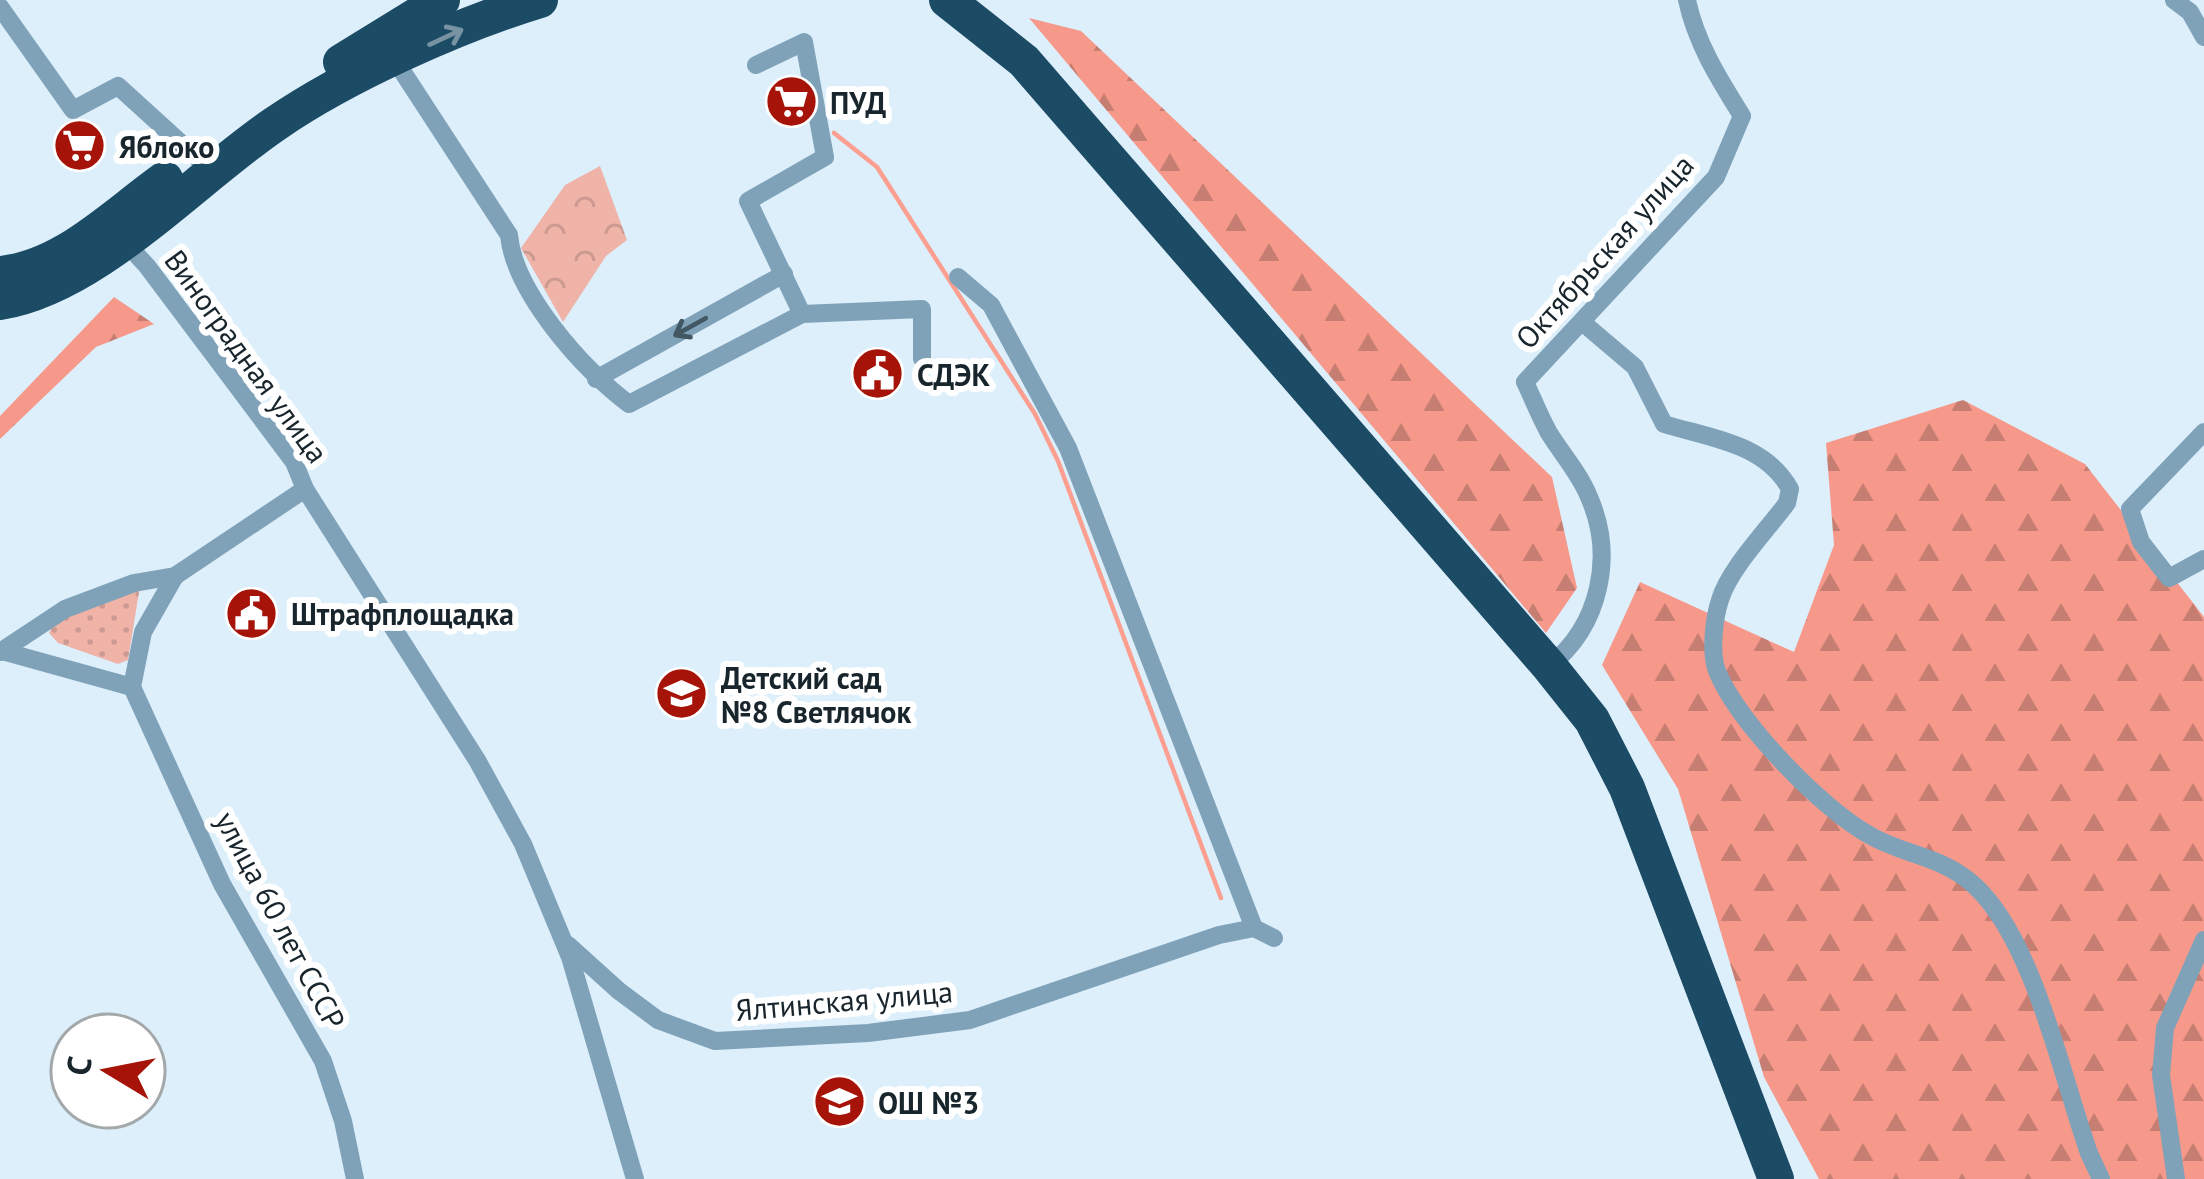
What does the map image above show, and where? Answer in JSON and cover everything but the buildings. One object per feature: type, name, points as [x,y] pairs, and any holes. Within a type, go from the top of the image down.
[{"type":"highway","points":[[0,274],[27,272],[114,231],[388,49],[442,0]]},
{"type":"highway","points":[[0,302],[56,286],[231,131],[388,49],[540,0]]},
{"type":"highway","points":[[938,0],[983,26]]},
{"type":"highway","points":[[947,0],[1024,61],[1592,720],[1627,788],[1776,1179]]},
{"type":"street","name":"Октябрьская улица","points":[[1550,666],[1572,647],[1594,604],[1602,570],[1600,537],[1589,496],[1546,428],[1525,382],[1716,177],[1742,116],[1711,65],[1693,27],[1687,0]]},
{"type":"street","points":[[2174,0],[2190,12],[2204,37]]},
{"type":"street","points":[[0,7],[73,110],[118,86],[196,158]]},
{"type":"street","points":[[756,65],[804,42],[825,157],[748,201],[802,314]]},
{"type":"street","points":[[388,49],[509,235],[515,265],[574,356],[596,380],[629,404],[802,314],[922,309],[922,358]]},
{"type":"street","name":"Виноградная улица","points":[[114,231],[147,266],[294,462],[305,489],[477,760],[524,844],[564,941],[635,1179]]},
{"type":"street","points":[[596,380],[784,274]]},
{"type":"street","points":[[958,277],[991,305],[1068,448],[1254,928],[1274,938]]},
{"type":"street","points":[[1582,322],[1635,367],[1664,424],[1732,441],[1784,476],[1790,489],[1787,502],[1720,596],[1715,668],[1771,749],[1838,814],[1873,838],[1928,855],[1948,867],[1975,886],[1998,913],[2021,954],[2102,1179]]},
{"type":"street","points":[[2204,432],[2130,509],[2141,542],[2169,578],[2204,559]]},
{"type":"street","points":[[1,652],[65,609],[134,583],[175,576],[305,489]]},
{"type":"street","points":[[1,652],[132,687],[143,632],[175,576]]},
{"type":"street","name":"улица 60 лет СССР","points":[[132,687],[221,884],[322,1061],[356,1179]]},
{"type":"street","name":"Ялтинская улица","points":[[564,941],[619,992],[658,1019],[715,1041],[868,1033],[970,1019],[1219,934],[1254,928]]},
{"type":"street","points":[[2176,1179],[2161,1076],[2165,1028],[2204,940]]},
{"type":"green space","points":[[1029,18],[1081,31],[1552,477],[1577,588],[1546,633]]},
{"type":"green space","points":[[600,166],[627,240],[606,256],[563,322],[521,248],[565,185]]},
{"type":"green space","points":[[114,297],[154,324],[96,347],[0,439],[0,416]]},
{"type":"green space","points":[[1963,400],[2085,464],[2204,617],[2204,1179],[1819,1179],[1764,1077],[1678,789],[1602,665],[1640,582],[1794,652],[1834,545],[1826,443]]},
{"type":"green space","points":[[140,586],[128,660],[118,664],[58,643],[49,633],[54,623]]},
{"type":"waterway","points":[[834,133],[877,167],[1035,414],[1058,461],[1221,898]]},
{"type":"place","name":"ПУД","points":[[791,102]]},
{"type":"place","name":"Яблоко","points":[[80,146]]},
{"type":"place","name":"СДЭК","points":[[878,374]]},
{"type":"place","name":"Штрафплощадка","points":[[252,613]]},
{"type":"place","name":"Детский сад №8 Светлячок","points":[[682,694]]},
{"type":"place","name":"ОШ №3","points":[[839,1102]]}]
